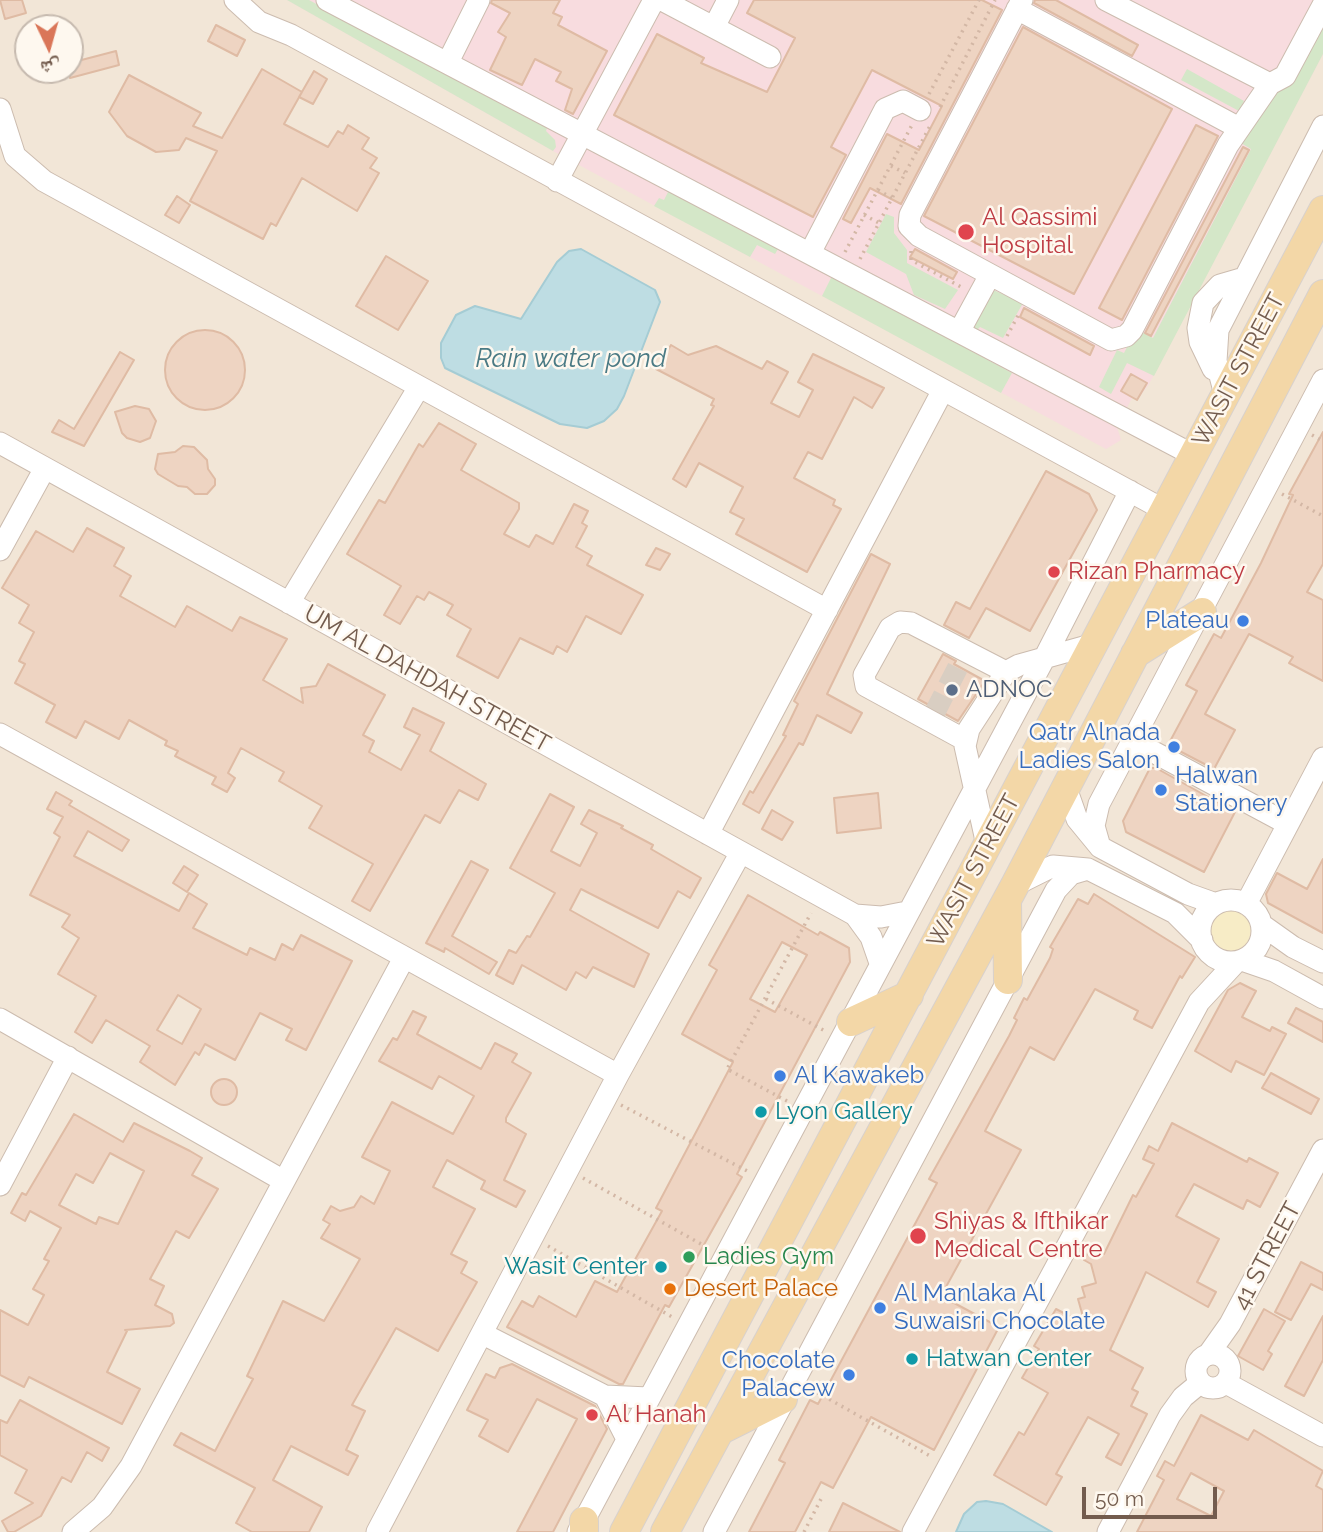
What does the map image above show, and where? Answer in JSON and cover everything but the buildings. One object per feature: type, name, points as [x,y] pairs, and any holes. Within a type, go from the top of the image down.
[{"type":"main road","name":"WASIT STREET","points":[[624,1532],[1195,456],[1222,387],[1323,210]]},
{"type":"main road","name":"WASIT STREET","points":[[665,1532],[1011,892],[1323,294]]},
{"type":"main road","points":[[1133,656],[1202,612]]},
{"type":"main road","points":[[1008,980],[1011,892]]},
{"type":"main road","points":[[846,1031],[909,995]]},
{"type":"main road","points":[[720,1430],[789,1389]]},
{"type":"street","points":[[235,0],[259,22],[291,35],[1166,511]]},
{"type":"street","points":[[251,0],[291,35]]},
{"type":"street","points":[[327,0],[1195,456]]},
{"type":"street","points":[[448,62],[479,0]]},
{"type":"street","points":[[557,181],[654,0]]},
{"type":"street","points":[[662,0],[770,57]]},
{"type":"street","points":[[713,27],[728,0]]},
{"type":"street","points":[[1106,0],[1270,84]]},
{"type":"street","points":[[1239,128],[1019,4],[910,215],[909,226],[919,236],[1111,340],[1126,336],[1239,128],[1270,84],[1285,76],[1323,5]]},
{"type":"street","points":[[810,253],[886,109],[903,101],[920,110]]},
{"type":"street","points":[[0,109],[9,146],[23,165],[44,181],[827,610]]},
{"type":"street","points":[[1222,387],[1204,354],[1198,328],[1200,315],[1210,293],[1220,285],[1244,278],[1323,125]]},
{"type":"street","points":[[954,329],[968,290],[985,272]]},
{"type":"street","points":[[954,329],[985,272]]},
{"type":"street","points":[[1100,847],[1096,837],[1095,815],[1323,380]]},
{"type":"street","points":[[289,603],[419,387]]},
{"type":"street","points":[[708,834],[943,390]]},
{"type":"street","name":"UM AL DAHDAH STREET","points":[[0,443],[855,915],[871,937],[880,963]]},
{"type":"street","points":[[0,550],[45,468]]},
{"type":"street","points":[[582,1528],[648,1398],[1045,657],[1130,491]]},
{"type":"street","points":[[965,740],[932,717],[869,689],[864,683],[864,674],[890,628],[900,622],[911,623],[962,659],[1006,672],[1045,657],[1094,644]]},
{"type":"street","points":[[988,845],[965,740],[1006,672]]},
{"type":"street","points":[[0,734],[618,1075]]},
{"type":"street","points":[[1133,741],[1289,824]]},
{"type":"street","points":[[1246,904],[1323,758]]},
{"type":"street","points":[[1065,785],[1077,819],[1100,847],[1188,894],[1216,904],[1236,901],[1246,904],[1256,913],[1262,925],[1293,947],[1323,962]]},
{"type":"street","points":[[377,1532],[618,1075],[741,852]]},
{"type":"street","points":[[1011,892],[1053,866],[1088,869],[1175,913],[1224,961],[1239,961],[1274,971],[1323,998]]},
{"type":"street","points":[[714,1532],[1060,884],[1071,874],[1088,869]]},
{"type":"street","points":[[1199,1002],[1206,974],[1202,919],[1216,904]]},
{"type":"street","name":"UM AL DAHDAH STREET","points":[[855,915],[881,916],[907,912]]},
{"type":"street","points":[[913,1532],[1199,1002],[1216,980],[1239,961],[1250,956],[1260,943],[1262,925]]},
{"type":"street","points":[[73,1532],[102,1507],[131,1466],[404,958]]},
{"type":"street","points":[[0,1019],[284,1181]]},
{"type":"street","points":[[0,1185],[68,1057]]},
{"type":"street","name":"41 STREET","points":[[1217,1357],[1230,1324],[1323,1150]]},
{"type":"street","points":[[483,1334],[605,1396],[648,1398]]},
{"type":"street","points":[[1217,1357],[1231,1372],[1226,1383],[1213,1389],[1200,1383],[1196,1369],[1200,1360],[1217,1357]]},
{"type":"street","points":[[1108,1532],[1170,1415],[1183,1397],[1200,1383]]},
{"type":"street","points":[[1226,1383],[1323,1436]]},
{"type":"street","points":[[605,1396],[627,1439]]},
{"type":"path","points":[[844,271],[864,215],[979,0]]},
{"type":"path","points":[[844,271],[879,223],[995,0]]},
{"type":"path","points":[[891,166],[905,173]]},
{"type":"path","points":[[878,190],[892,198]]},
{"type":"path","points":[[864,215],[879,223]]},
{"type":"path","points":[[919,236],[909,258],[968,290]]},
{"type":"path","points":[[998,354],[1029,296]]},
{"type":"path","points":[[1268,486],[1323,516]]},
{"type":"path","points":[[804,1110],[727,1069],[820,896]]},
{"type":"path","points":[[766,999],[846,1031]]},
{"type":"path","points":[[607,1097],[765,1180]]},
{"type":"path","points":[[569,1170],[724,1257]]},
{"type":"path","points":[[534,1238],[688,1326]]},
{"type":"path","points":[[789,1389],[948,1466]]},
{"type":"path","points":[[804,1532],[821,1499]]},
{"type":"shaded area","points":[[0,0],[1323,0],[1323,1532],[0,1532]]},
{"type":"shaded area","name":"Al Qassimi Hospital","points":[[287,0],[1323,0],[1323,54],[1149,384],[1137,400],[1132,398],[1117,427],[1121,440],[1106,449],[553,151]]},
{"type":"green space","points":[[287,0],[309,0],[547,128],[546,131],[555,140],[556,147],[553,151]]},
{"type":"green space","points":[[1323,26],[1323,54],[1154,376],[1127,363],[1111,394],[1099,387],[1117,350],[1124,353],[1136,329],[1153,338],[1251,149],[1241,143]]},
{"type":"green space","points":[[1187,69],[1244,101],[1239,111],[1181,80]]},
{"type":"green space","points":[[669,190],[778,249],[775,254],[757,245],[750,257],[654,206],[659,198],[664,200]]},
{"type":"green space","points":[[886,214],[894,217],[894,233],[907,250],[907,263],[958,290],[945,309],[914,295],[906,274],[866,252]]},
{"type":"green space","points":[[832,276],[1012,373],[1001,393],[822,296]]},
{"type":"green space","points":[[991,289],[1023,303],[1003,338],[980,327],[977,330],[973,328]]},
{"type":"sand","points":[[1229,908],[1244,915],[1251,930],[1244,945],[1229,952],[1214,945],[1207,930],[1214,915]]},
{"type":"water","name":"Rain water pond","points":[[581,249],[655,290],[660,302],[624,396],[617,409],[604,421],[587,428],[560,424],[445,368],[441,358],[441,343],[456,315],[475,306],[521,319],[557,262],[569,251]]},
{"type":"water","points":[[977,1502],[1003,1504],[1052,1532],[956,1532],[964,1514]]},
{"type":"tunnel","points":[[934,714],[958,667]]},
{"type":"place","name":"Al Qassimi Hospital","points":[[966,232]]},
{"type":"place","name":"Rizan Pharmacy","points":[[1054,572]]},
{"type":"place","name":"Plateau","points":[[1243,621]]},
{"type":"place","name":"ADNOC","points":[[952,690]]},
{"type":"place","name":"Qatr Alnada Ladies Salon","points":[[1174,747]]},
{"type":"place","name":"Halwan Stationery","points":[[1161,790]]},
{"type":"place","name":"Al Kawakeb","points":[[780,1076]]},
{"type":"place","name":"Lyon Gallery","points":[[761,1112]]},
{"type":"place","name":"Shiyas & Ifthikar Medical Centre","points":[[918,1236]]},
{"type":"place","name":"Ladies Gym","points":[[689,1257]]},
{"type":"place","name":"Wasit Center","points":[[661,1267]]},
{"type":"place","name":"Desert Palace","points":[[670,1289]]},
{"type":"place","name":"Al Manlaka Al Suwaisri Chocolate","points":[[880,1308]]},
{"type":"place","name":"Hatwan Center","points":[[912,1359]]},
{"type":"place","name":"Chocolate Palacew","points":[[849,1375]]},
{"type":"place","name":"Al Hanah","points":[[592,1415]]}]
